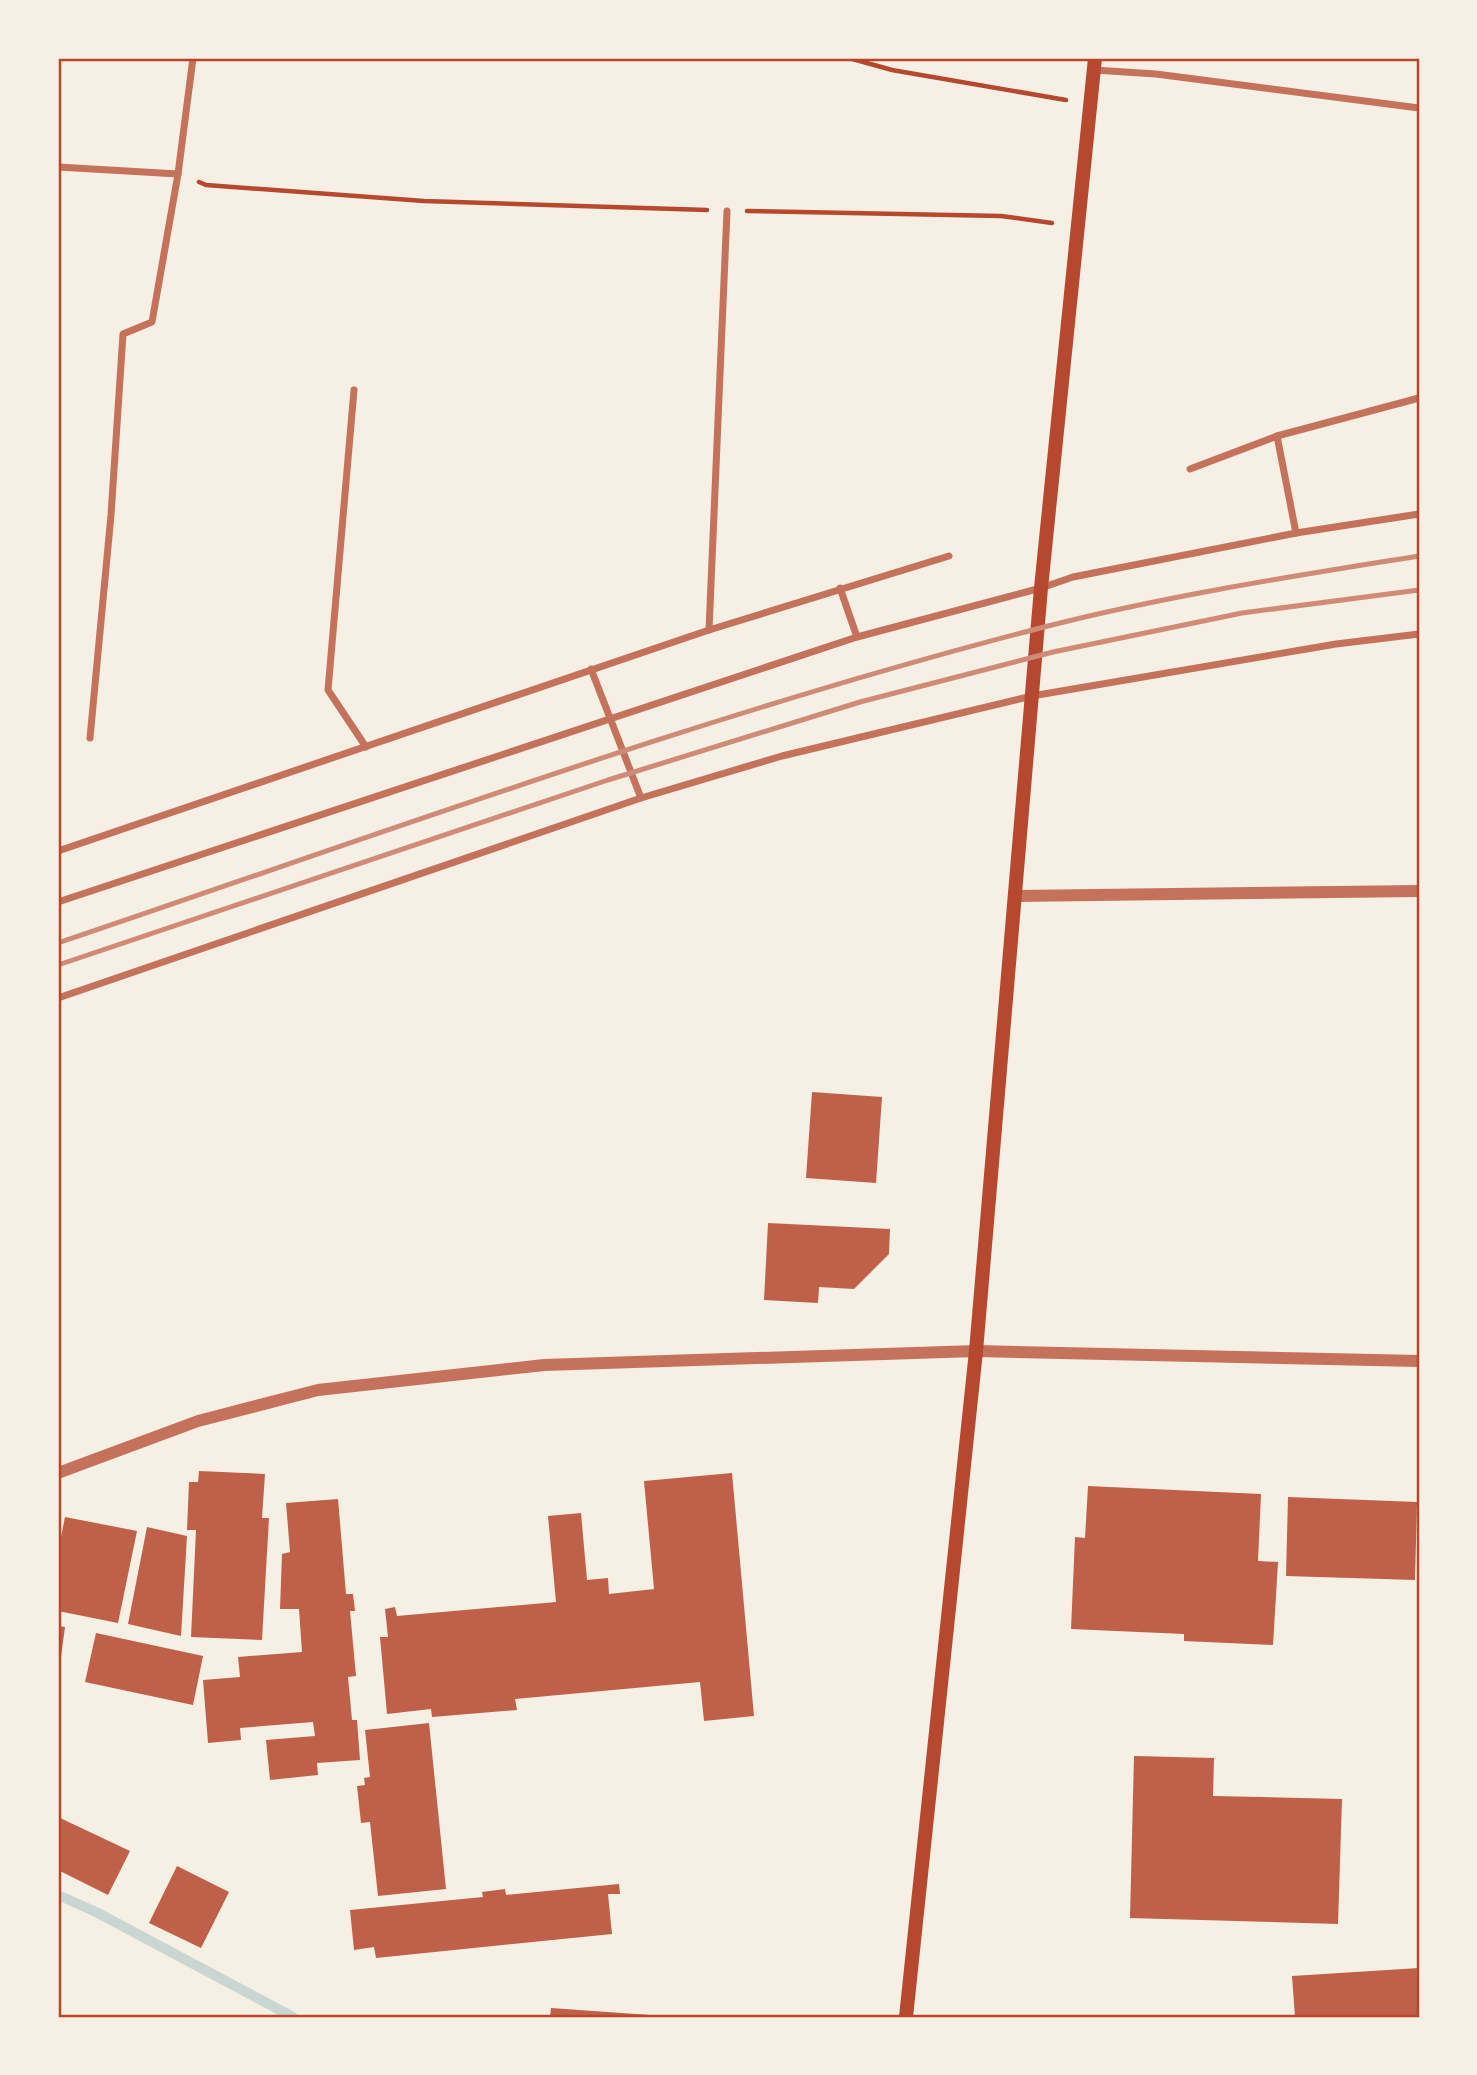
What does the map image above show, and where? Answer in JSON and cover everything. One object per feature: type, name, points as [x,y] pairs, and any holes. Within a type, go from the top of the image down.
[{"type":"main road","points":[[906,2017],[976,1351],[1041,588],[1094,64]]},
{"type":"street","points":[[90,738],[111,515],[123,334],[152,323],[178,174],[193,58]]},
{"type":"street","points":[[1094,64],[1419,108]]},
{"type":"street","points":[[58,167],[178,174]]},
{"type":"street","points":[[709,629],[727,211]]},
{"type":"street","points":[[354,390],[328,690],[366,747]]},
{"type":"street","points":[[1190,469],[1277,436],[1419,398]]},
{"type":"street","points":[[1277,436],[1296,533]]},
{"type":"street","points":[[58,902],[857,638],[1073,577],[1296,533],[1419,514]]},
{"type":"street","points":[[58,851],[709,629],[949,556]]},
{"type":"street","points":[[839,588],[857,638]]},
{"type":"street","points":[[58,998],[641,798],[782,756],[1032,696],[1336,644],[1419,634]]},
{"type":"street","points":[[591,670],[641,798]]},
{"type":"street","points":[[1014,896],[1419,891]]},
{"type":"street","points":[[58,1473],[198,1421],[318,1390],[544,1365],[976,1351],[1419,1362]]},
{"type":"path","points":[[849,58],[892,70],[1091,105]]},
{"type":"path","points":[[178,174],[206,185],[424,201],[727,211],[1001,216],[1078,227]]},
{"type":"building","points":[[812,1092],[882,1097],[876,1183],[806,1178]]},
{"type":"building","points":[[768,1223],[890,1229],[889,1254],[854,1289],[819,1287],[818,1303],[764,1300]]},
{"type":"building","points":[[199,1471],[265,1474],[262,1518],[269,1518],[262,1640],[191,1637],[196,1530],[187,1530],[189,1482],[198,1482]]},
{"type":"building","points":[[732,1473],[754,1716],[704,1721],[700,1682],[515,1699],[517,1710],[432,1717],[431,1709],[387,1714],[380,1637],[388,1637],[385,1609],[395,1607],[397,1616],[556,1602],[548,1516],[581,1513],[587,1580],[608,1578],[609,1594],[654,1589],[644,1481]]},
{"type":"building","points":[[1088,1486],[1261,1494],[1258,1561],[1278,1562],[1273,1645],[1184,1641],[1184,1634],[1071,1629],[1075,1537],[1085,1538]]},
{"type":"building","points":[[1288,1497],[1417,1502],[1415,1580],[1286,1576]]},
{"type":"building","points":[[338,1499],[346,1594],[353,1594],[355,1611],[350,1611],[356,1676],[348,1677],[352,1720],[357,1720],[360,1760],[317,1763],[318,1775],[270,1780],[266,1740],[315,1736],[313,1722],[240,1728],[241,1740],[208,1743],[203,1680],[240,1677],[238,1657],[302,1652],[299,1609],[280,1609],[282,1554],[290,1552],[286,1503]]},
{"type":"building","points":[[65,1517],[137,1531],[118,1623],[58,1611],[58,1536],[61,1537]]},
{"type":"building","points":[[147,1527],[187,1536],[181,1636],[128,1624]]},
{"type":"building","points":[[58,1626],[65,1627],[60,1664],[58,1663]]},
{"type":"building","points":[[96,1633],[203,1656],[193,1705],[85,1682]]},
{"type":"building","points":[[429,1723],[446,1889],[378,1896],[370,1822],[361,1823],[357,1786],[365,1785],[364,1778],[370,1777],[365,1730]]},
{"type":"building","points":[[1134,1756],[1214,1758],[1213,1796],[1342,1799],[1338,1924],[1130,1918]]},
{"type":"building","points":[[58,1817],[130,1851],[108,1895],[58,1870]]},
{"type":"building","points":[[177,1866],[229,1892],[201,1948],[149,1923]]},
{"type":"building","points":[[619,1884],[620,1894],[608,1894],[612,1934],[376,1958],[374,1947],[354,1950],[350,1910],[483,1897],[482,1892],[505,1889],[506,1895]]},
{"type":"building","points":[[1419,1968],[1419,2017],[1295,2017],[1292,1976]]},
{"type":"building","points":[[551,2008],[650,2015],[650,2017],[550,2017]]},
{"type":"waterway","points":[[58,1895],[96,1912],[293,2017]]},
{"type":"railway","points":[[58,943],[550,775],[798,696],[922,660],[1048,626],[1140,605],[1419,556]]},
{"type":"railway","points":[[58,965],[608,780],[860,702],[1053,652],[1242,613],[1419,590]]}]
